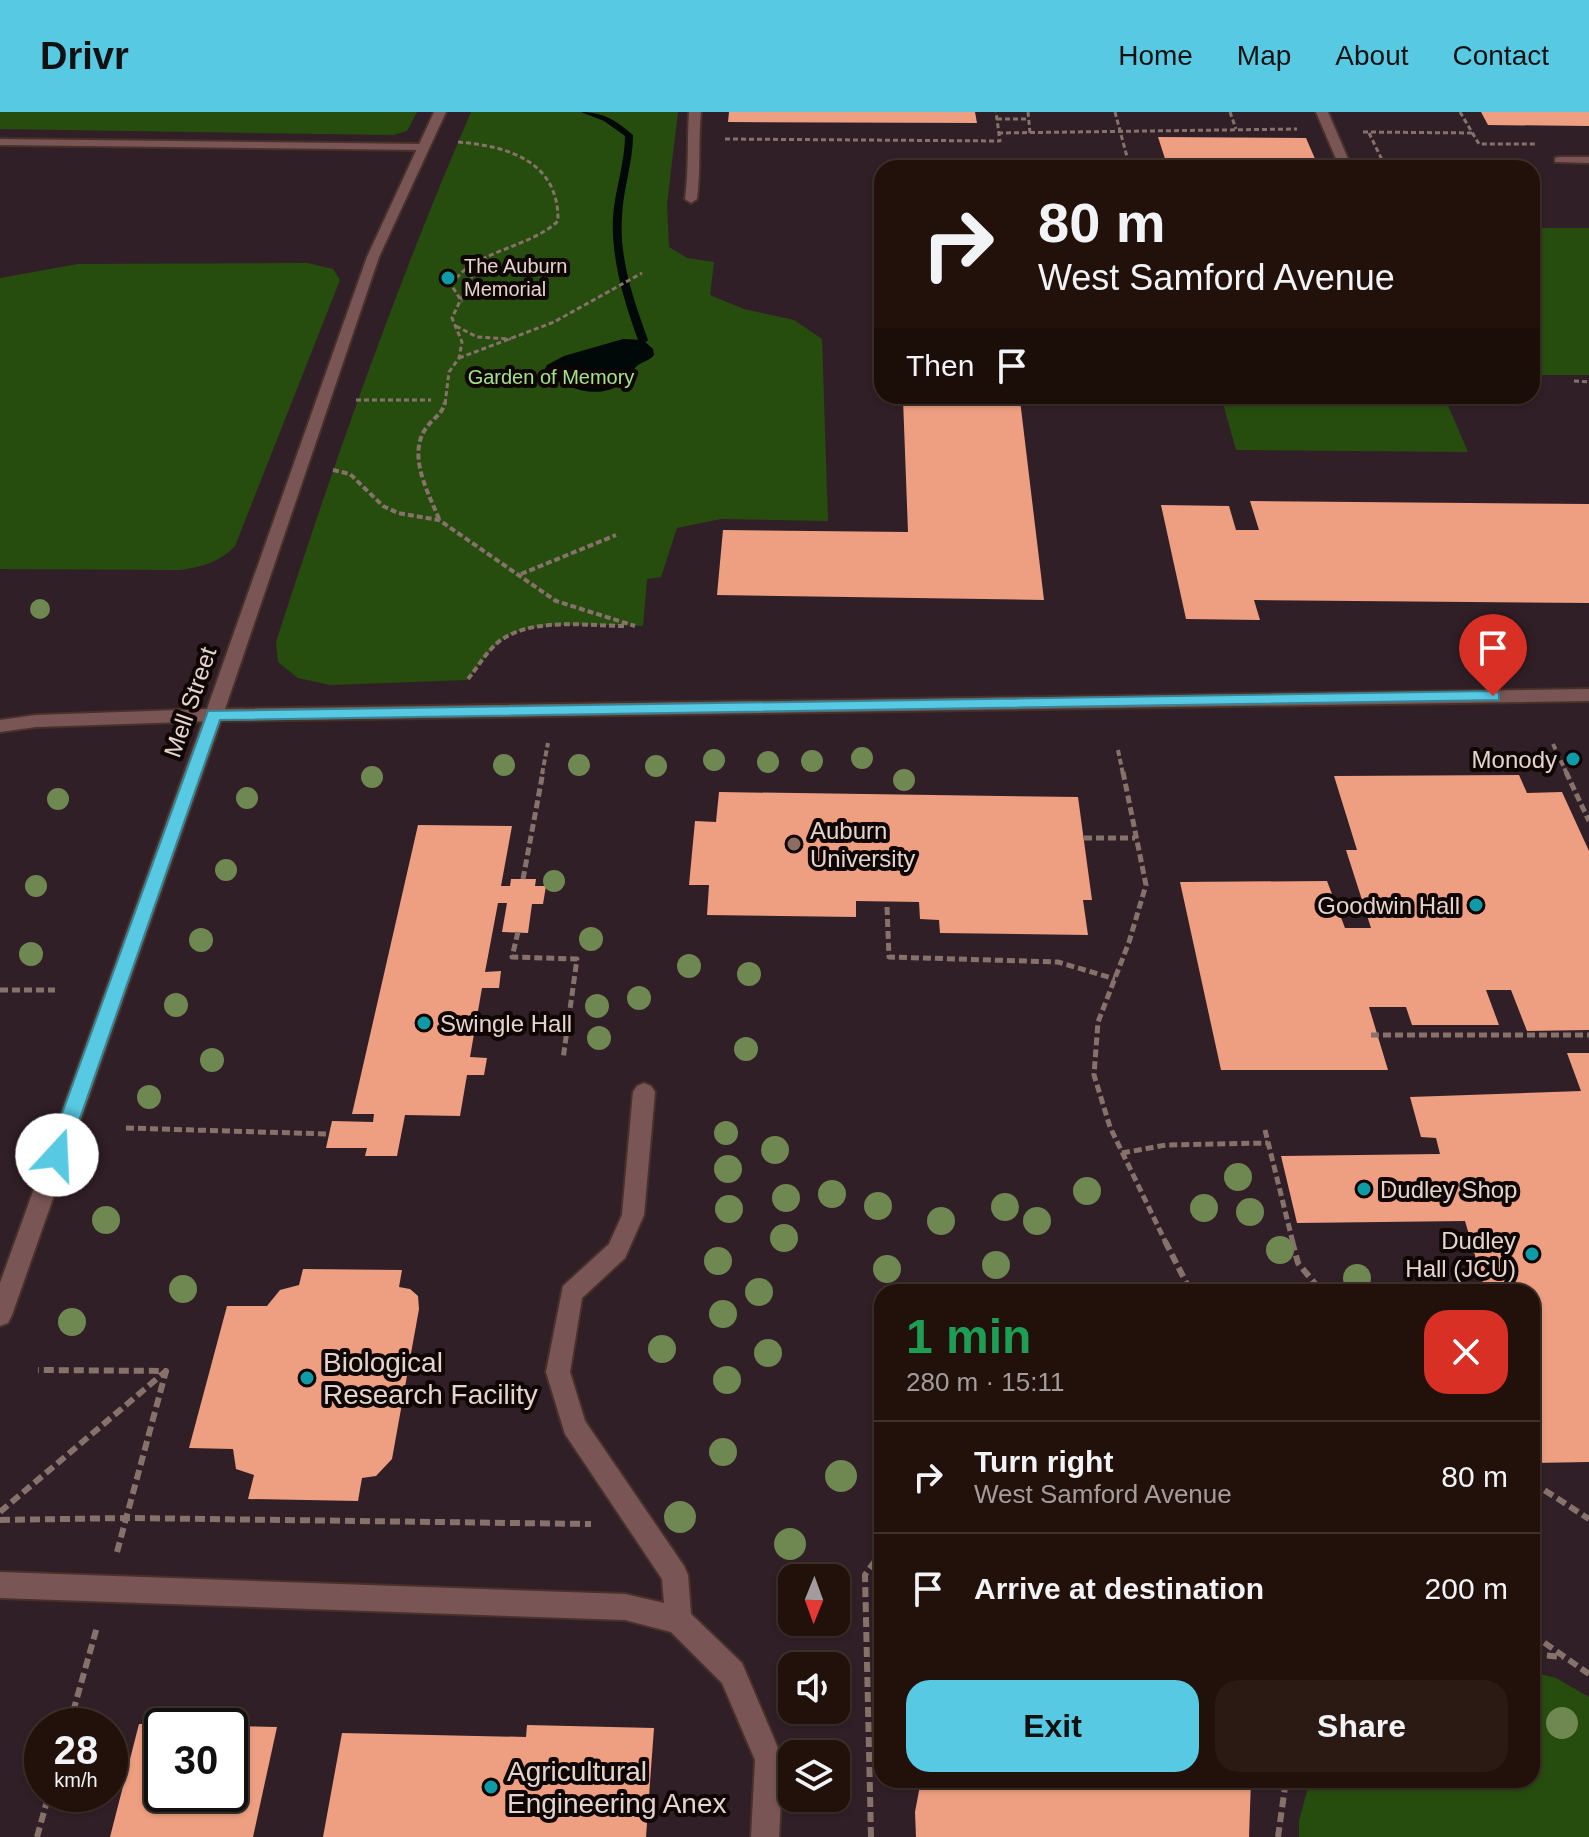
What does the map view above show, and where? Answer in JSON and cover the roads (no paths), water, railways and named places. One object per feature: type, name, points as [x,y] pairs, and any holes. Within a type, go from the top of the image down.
[{"type":"street","name":"Mell Street","points":[[0,1315],[373,257],[440,112]]},
{"type":"street","points":[[691,199],[696,160],[693,138],[695,112]]},
{"type":"street","points":[[1322,112],[1343,160]]},
{"type":"street","points":[[0,142],[422,147]]},
{"type":"street","points":[[1559,160],[1589,160]]},
{"type":"street","points":[[0,726],[36,721],[214,715],[1589,695]]},
{"type":"street","points":[[644,1092],[633,1215],[617,1251],[571,1293],[558,1372],[574,1426],[675,1575],[678,1620]]},
{"type":"street","points":[[0,1585],[625,1607],[678,1620],[732,1673],[769,1760],[765,1837]]},
{"type":"waterway","points":[[585,112],[607,119],[629,135],[617,219],[619,254],[643,340]]},
{"type":"place","name":"The Auburn Memorial","points":[[448,278]]},
{"type":"place","name":"Monody","points":[[1573,759]]},
{"type":"place","name":"Auburn University","points":[[794,844]]},
{"type":"place","name":"Goodwin Hall","points":[[1476,905]]},
{"type":"place","name":"Swingle Hall","points":[[424,1023]]},
{"type":"place","name":"Dudley Shop","points":[[1364,1189]]},
{"type":"place","name":"Dudley Hall (JCU)","points":[[1532,1254]]},
{"type":"place","name":"Biological Research Facility","points":[[307,1378]]},
{"type":"place","name":"Agricultural Engineering Anex","points":[[491,1787]]},
{"type":"park label","name":"Garden of Memory","points":[[551,377]]}]
